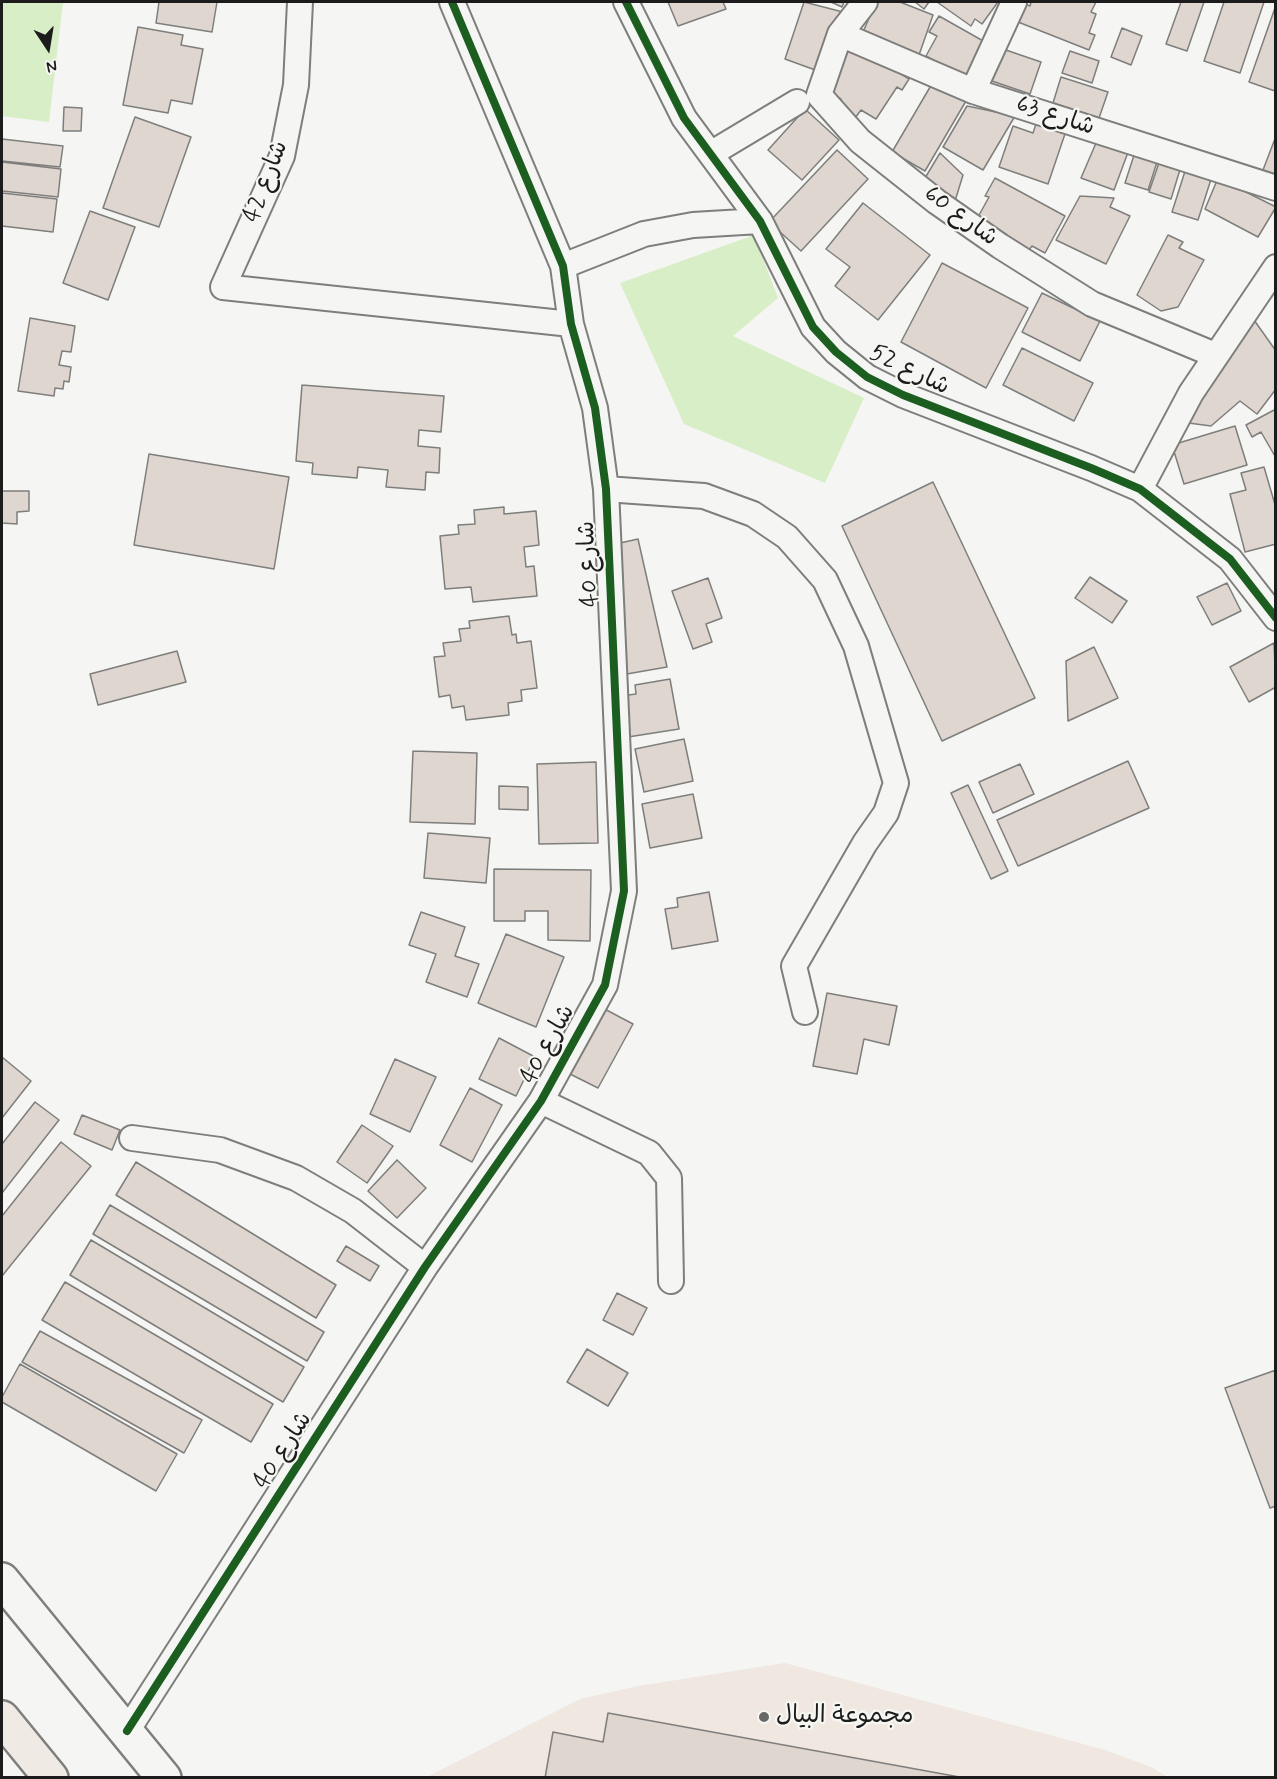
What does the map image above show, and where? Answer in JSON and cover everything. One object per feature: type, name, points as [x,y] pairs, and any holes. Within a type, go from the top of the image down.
[{"type":"highway","points":[[2,1718],[51,1778]]},
{"type":"street","name":"شارع 42","points":[[300,2],[296,85],[282,156],[223,287],[571,324]]},
{"type":"street","name":"شارع 40","points":[[127,1731],[425,1266],[541,1101],[605,985],[624,891],[606,489],[595,408],[571,324],[563,266],[452,2]]},
{"type":"street","name":"شارع 52","points":[[626,2],[684,118],[760,221],[813,327],[837,352],[867,377],[903,395],[1140,489],[1230,559],[1275,618]]},
{"type":"street","name":"شارع 60","points":[[865,2],[840,34],[819,95],[860,141],[937,202],[1000,246],[1092,304],[1215,355]]},
{"type":"street","points":[[973,91],[1014,2]]},
{"type":"street","name":"شارع 63","points":[[840,34],[973,91],[1275,188]]},
{"type":"street","points":[[712,153],[797,102]]},
{"type":"street","points":[[563,266],[644,234],[693,225],[760,221]]},
{"type":"street","points":[[1140,489],[1191,393],[1275,267]]},
{"type":"street","points":[[606,489],[704,496],[753,514],[787,537],[825,580],[856,646],[896,783],[886,813],[859,852],[794,966],[805,1012]]},
{"type":"street","points":[[541,1101],[649,1153],[669,1178],[671,1281]]},
{"type":"street","points":[[132,1138],[220,1149],[296,1178],[353,1211],[425,1266]]},
{"type":"street","points":[[2,1580],[164,1778]]},
{"type":"shaded area","name":"مجموعة البيال","points":[[785,1663],[1105,1750],[1151,1767],[1168,1777],[425,1778],[580,1699],[638,1686]]},
{"type":"green space","points":[[2,2],[63,2],[49,122],[2,116]]},
{"type":"green space","points":[[754,235],[778,298],[733,336],[864,398],[825,483],[684,424],[620,283]]},
{"type":"building","points":[[159,2],[217,2],[212,32],[156,23]]},
{"type":"building","points":[[668,2],[723,2],[726,9],[678,26]]},
{"type":"building","points":[[804,2],[843,12],[818,71],[785,59]]},
{"type":"building","points":[[831,2],[844,2],[842,7]]},
{"type":"building","points":[[876,2],[900,2],[933,15],[919,55],[863,32]]},
{"type":"building","points":[[915,2],[929,2],[924,9]]},
{"type":"building","points":[[937,2],[998,2],[982,24],[975,19],[971,26]]},
{"type":"building","points":[[1020,2],[1030,6],[1031,2],[1096,2],[1091,12],[1096,14],[1089,33],[1095,35],[1089,50],[1013,20]]},
{"type":"building","points":[[1181,2],[1204,2],[1187,51],[1166,44]]},
{"type":"building","points":[[1224,2],[1264,2],[1240,73],[1204,61]]},
{"type":"building","points":[[1276,5],[1276,90],[1275,91],[1249,82]]},
{"type":"building","points":[[939,16],[985,42],[965,78],[926,56],[937,36],[929,32]]},
{"type":"building","points":[[138,27],[183,35],[181,45],[203,49],[192,104],[171,100],[168,113],[123,105]]},
{"type":"building","points":[[1122,28],[1142,36],[1131,65],[1111,57]]},
{"type":"building","points":[[850,41],[909,79],[902,90],[897,87],[876,119],[861,110],[855,118],[836,106],[841,99],[828,90],[842,67],[836,63]]},
{"type":"building","points":[[1000,48],[1041,62],[1030,94],[989,80]]},
{"type":"building","points":[[1070,51],[1099,61],[1092,83],[1062,73]]},
{"type":"building","points":[[1061,77],[1108,92],[1099,118],[1053,103]]},
{"type":"building","points":[[933,82],[966,101],[925,171],[892,152]]},
{"type":"building","points":[[967,106],[1015,116],[983,170],[943,147]]},
{"type":"building","points":[[64,107],[82,108],[81,131],[63,131]]},
{"type":"building","points":[[805,109],[839,140],[802,180],[768,150]]},
{"type":"building","points":[[135,117],[191,137],[159,227],[103,208]]},
{"type":"building","points":[[1038,118],[1067,128],[1048,184],[999,167],[1013,126],[1033,133]]},
{"type":"building","points":[[1099,136],[1130,147],[1114,190],[1081,178]]},
{"type":"building","points":[[1276,136],[1276,175],[1263,170]]},
{"type":"building","points":[[2,139],[63,146],[60,167],[2,161]]},
{"type":"building","points":[[1136,149],[1159,156],[1148,190],[1125,183]]},
{"type":"building","points":[[837,150],[868,179],[801,251],[769,222]]},
{"type":"building","points":[[940,153],[963,175],[955,201],[922,183]]},
{"type":"building","points":[[1161,157],[1182,163],[1171,199],[1149,192]]},
{"type":"building","points":[[2,162],[61,169],[58,197],[2,191]]},
{"type":"building","points":[[1187,165],[1213,173],[1198,220],[1172,212]]},
{"type":"building","points":[[995,178],[1065,216],[1045,253],[1032,246],[1028,251],[988,230],[991,224],[978,217],[989,197],[985,196]]},
{"type":"building","points":[[1218,178],[1276,207],[1258,237],[1205,209]]},
{"type":"building","points":[[2,193],[57,199],[53,232],[2,226]]},
{"type":"building","points":[[1080,196],[1114,198],[1110,207],[1130,216],[1106,264],[1056,240]]},
{"type":"building","points":[[863,203],[930,255],[878,320],[835,286],[850,267],[826,249]]},
{"type":"building","points":[[90,211],[135,227],[108,300],[63,283]]},
{"type":"building","points":[[1168,235],[1183,242],[1179,248],[1204,260],[1178,307],[1161,311],[1137,295]]},
{"type":"building","points":[[942,263],[1028,308],[986,388],[901,342]]},
{"type":"building","points":[[1042,293],[1100,321],[1080,361],[1022,332]]},
{"type":"building","points":[[30,318],[75,326],[71,352],[62,351],[59,365],[71,367],[69,382],[64,381],[63,389],[55,388],[54,396],[18,391]]},
{"type":"building","points":[[1254,320],[1276,351],[1276,389],[1257,414],[1240,401],[1211,426],[1181,422]]},
{"type":"building","points":[[1022,348],[1093,383],[1074,421],[1003,385]]},
{"type":"building","points":[[302,385],[444,396],[441,432],[419,430],[418,446],[440,448],[439,473],[426,472],[425,490],[386,487],[388,470],[358,467],[357,478],[312,474],[313,463],[296,461]]},
{"type":"building","points":[[1276,409],[1276,458],[1261,432],[1252,437],[1246,425]]},
{"type":"building","points":[[1235,426],[1247,465],[1184,484],[1172,445]]},
{"type":"building","points":[[149,454],[289,477],[274,569],[134,545]]},
{"type":"building","points":[[1264,467],[1276,508],[1276,544],[1245,552],[1230,494],[1246,490],[1241,473]]},
{"type":"building","points":[[933,482],[1035,698],[942,741],[842,526]]},
{"type":"building","points":[[2,491],[29,491],[29,511],[17,512],[17,524],[2,523]]},
{"type":"building","points":[[504,507],[504,514],[536,511],[539,545],[524,547],[526,567],[534,566],[537,596],[473,602],[471,587],[445,589],[440,536],[459,534],[458,525],[475,524],[474,510]]},
{"type":"building","points":[[638,539],[667,667],[621,675],[620,543]]},
{"type":"building","points":[[1090,577],[1127,601],[1112,623],[1075,598]]},
{"type":"building","points":[[708,578],[722,618],[706,624],[712,642],[693,649],[672,591]]},
{"type":"building","points":[[1227,583],[1241,611],[1212,625],[1197,597]]},
{"type":"building","points":[[509,616],[512,635],[516,634],[517,643],[531,641],[537,688],[521,690],[522,701],[508,703],[509,715],[466,720],[464,706],[452,708],[450,695],[439,697],[434,657],[445,656],[443,643],[461,641],[459,629],[470,628],[469,621]]},
{"type":"building","points":[[1274,643],[1276,687],[1249,702],[1230,667]]},
{"type":"building","points":[[1094,647],[1118,698],[1068,721],[1066,661]]},
{"type":"building","points":[[177,651],[186,682],[98,705],[90,674]]},
{"type":"building","points":[[670,679],[679,729],[628,737],[621,696],[636,694],[635,685]]},
{"type":"building","points":[[684,739],[693,781],[644,792],[635,749]]},
{"type":"building","points":[[413,751],[477,753],[475,824],[410,822]]},
{"type":"building","points":[[1128,761],[1149,808],[1018,866],[997,820]]},
{"type":"building","points":[[596,762],[598,843],[539,844],[537,764]]},
{"type":"building","points":[[1020,764],[1034,794],[993,813],[979,782]]},
{"type":"building","points":[[968,785],[1008,871],[991,879],[951,793]]},
{"type":"building","points":[[499,786],[528,787],[528,810],[499,809]]},
{"type":"building","points":[[693,794],[702,838],[650,848],[642,804]]},
{"type":"building","points":[[428,833],[490,838],[486,883],[424,878]]},
{"type":"building","points":[[494,869],[591,870],[590,941],[548,940],[548,911],[525,911],[525,921],[494,921]]},
{"type":"building","points":[[709,892],[718,941],[672,949],[665,909],[678,907],[677,898]]},
{"type":"building","points":[[421,912],[465,927],[455,956],[479,964],[467,997],[426,982],[436,954],[409,945]]},
{"type":"building","points":[[506,934],[564,957],[536,1027],[478,1003]]},
{"type":"building","points":[[827,993],[897,1006],[889,1045],[864,1039],[857,1074],[813,1066]]},
{"type":"building","points":[[597,1005],[633,1024],[598,1088],[562,1070]]},
{"type":"building","points":[[499,1038],[535,1057],[516,1096],[479,1079]]},
{"type":"building","points":[[2,1057],[31,1081],[2,1118]]},
{"type":"building","points":[[395,1059],[436,1077],[410,1132],[370,1114]]},
{"type":"building","points":[[470,1088],[502,1105],[472,1162],[440,1145]]},
{"type":"building","points":[[35,1102],[59,1120],[2,1193],[2,1144]]},
{"type":"building","points":[[82,1115],[120,1130],[112,1150],[74,1134]]},
{"type":"building","points":[[362,1125],[393,1146],[367,1183],[337,1162]]},
{"type":"building","points":[[61,1142],[91,1166],[2,1276],[2,1216]]},
{"type":"building","points":[[397,1160],[426,1188],[397,1218],[368,1191]]},
{"type":"building","points":[[136,1162],[336,1285],[316,1318],[116,1195]]},
{"type":"building","points":[[110,1205],[324,1332],[307,1361],[93,1234]]},
{"type":"building","points":[[91,1240],[304,1367],[283,1402],[70,1275]]},
{"type":"building","points":[[346,1246],[379,1266],[370,1281],[337,1261]]},
{"type":"building","points":[[65,1282],[273,1404],[251,1442],[42,1320]]},
{"type":"building","points":[[617,1293],[647,1308],[633,1335],[603,1320]]},
{"type":"building","points":[[40,1331],[202,1420],[184,1453],[22,1362]]},
{"type":"building","points":[[587,1349],[628,1373],[608,1406],[567,1382]]},
{"type":"building","points":[[20,1364],[177,1454],[156,1491],[2,1402],[2,1397]]},
{"type":"building","points":[[1276,1370],[1276,1506],[1270,1508],[1225,1388]]},
{"type":"building","points":[[608,1713],[965,1778],[545,1778],[553,1732],[603,1742]]},
{"type":"cycle path","points":[[127,1731],[425,1267],[541,1101],[605,985],[624,891],[606,489],[595,408],[571,324],[563,266],[452,2]]},
{"type":"cycle path","points":[[626,2],[684,118],[760,221],[813,327],[836,352],[867,377],[903,395],[1140,489],[1230,559],[1276,618]]},
{"type":"place","name":"مجموعة البيال","points":[[764,1717]]}]
